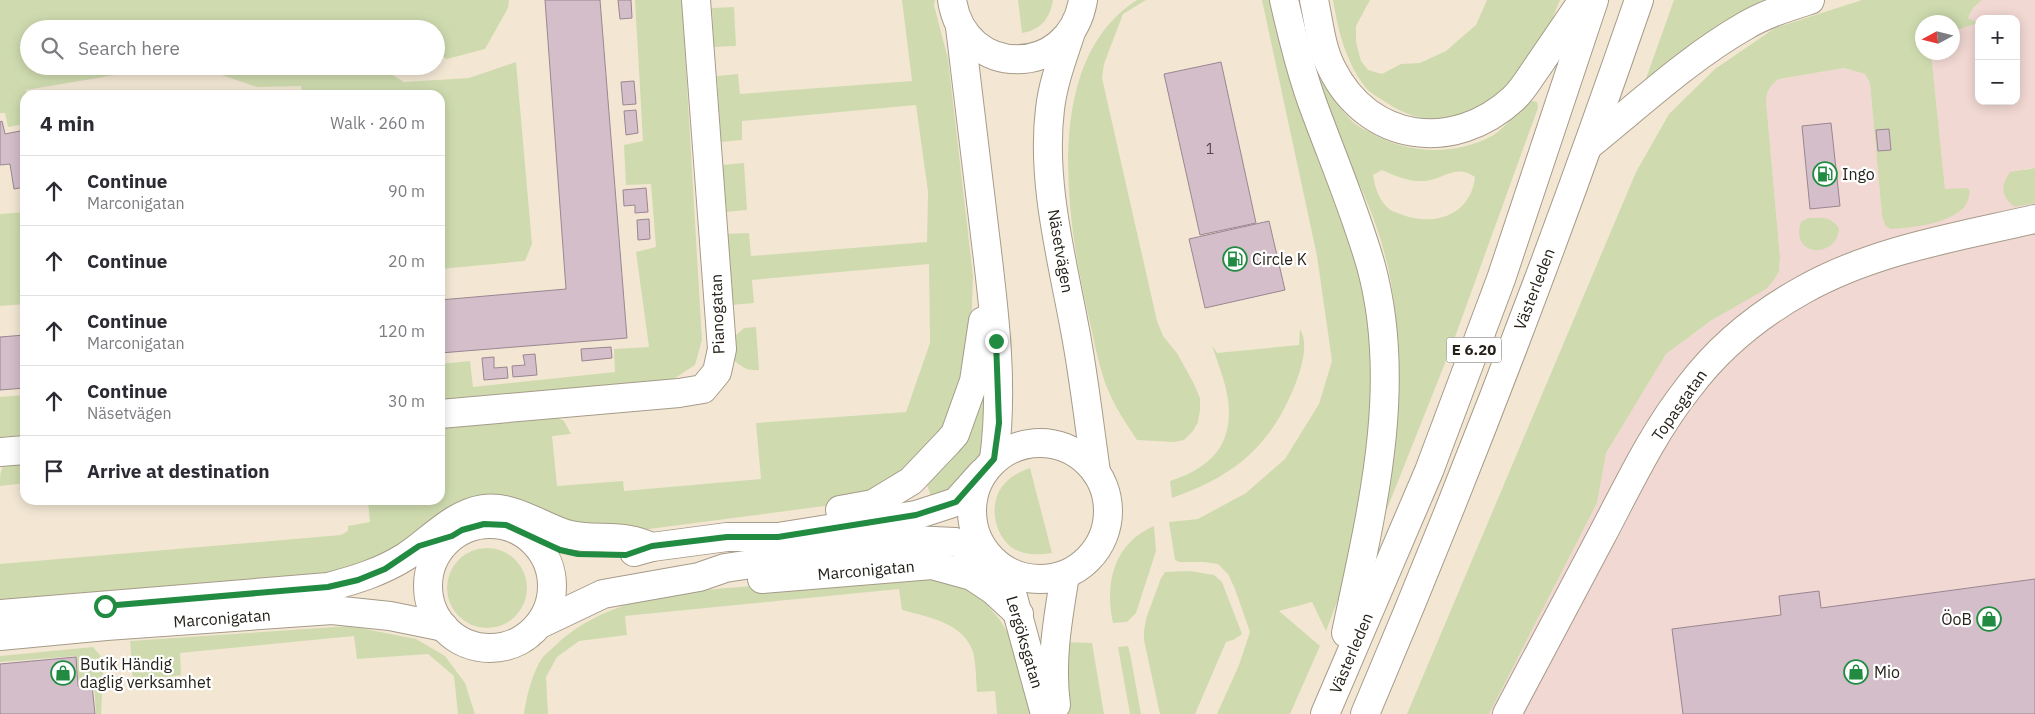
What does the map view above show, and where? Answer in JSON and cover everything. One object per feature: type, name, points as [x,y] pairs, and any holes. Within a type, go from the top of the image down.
[{"type":"main road","name":"Pianogatan","points":[[445,414],[679,393],[702,389],[717,372],[722,349],[696,0]]},
{"type":"main road","points":[[952,0],[953,12],[960,27],[969,39],[981,49],[994,56],[1008,59],[1027,59],[1044,54],[1059,45],[1082,11]]},
{"type":"main road","points":[[1284,0],[1294,46],[1311,100],[1352,206],[1371,268],[1381,322],[1385,370],[1382,439],[1371,516],[1329,704]]},
{"type":"main road","points":[[1314,0],[1324,50],[1332,70],[1352,99],[1376,119],[1391,127],[1406,132],[1433,134],[1469,126],[1486,118],[1514,98],[1582,0]]},
{"type":"main road","name":"Västerleden","points":[[1329,704],[1429,471],[1501,279],[1594,0]]},
{"type":"main road","name":"Västerleden","points":[[1365,714],[1438,542],[1589,145],[1639,0]]},
{"type":"main road","points":[[1589,145],[1714,45],[1747,25],[1786,7],[1810,0]]},
{"type":"main road","name":"Näsetvägen","points":[[1082,11],[1058,72],[1050,108],[1048,151],[1054,216],[1077,339],[1096,472]]},
{"type":"main road","points":[[960,27],[990,274],[998,385],[999,423],[988,466],[973,493],[971,515],[976,537],[996,563],[1018,577],[1034,580],[1050,579],[1066,575],[1087,560],[1102,539],[1108,521],[1108,503],[1104,486],[1086,460],[1058,445],[1042,442],[1017,446],[988,466]]},
{"type":"main road","name":"Topasgatan","points":[[1507,714],[1650,447],[1688,387],[1737,336],[1762,317],[1804,290],[1872,259],[2035,218]]},
{"type":"main road","name":"Marconigatan","points":[[727,537],[772,523],[873,504],[911,481],[955,434],[974,381],[990,274]]},
{"type":"main road","points":[[0,452],[20,450]]},
{"type":"main road","name":"Marconigatan","points":[[516,529],[560,550],[578,554],[626,555],[652,546],[727,537],[778,537],[916,515],[956,502],[988,466]]},
{"type":"main road","name":"Marconigatan","points":[[0,614],[328,587],[358,580],[385,569],[462,517],[482,510],[504,510],[567,534],[596,539],[629,540],[652,546]]},
{"type":"main road","points":[[495,523],[516,529],[537,544],[549,565],[552,577],[552,596],[546,614],[531,633],[505,646],[491,648],[463,642],[444,627],[437,618],[429,597],[429,574],[438,553],[452,536],[467,528],[495,523]]},
{"type":"main road","name":"Marconigatan","points":[[419,546],[452,536]]},
{"type":"main road","name":"Marconigatan","points":[[540,624],[603,594],[699,577],[724,568],[912,540],[955,542],[996,563]]},
{"type":"main road","name":"Lergöksgatan","points":[[996,563],[1019,614],[1045,714]]},
{"type":"main road","name":"Marconigatan","points":[[699,577],[727,582],[932,565],[972,576],[993,590],[1019,614]]},
{"type":"main road","name":"Lergöksgatan","points":[[1057,714],[1052,681],[1055,632],[1066,575]]},
{"type":"main road","name":"Marconigatan","points":[[0,636],[106,626],[332,610],[390,616],[444,627]]},
{"type":"shaded area","points":[[1982,0],[2035,0],[2035,168],[2024,169],[2015,207],[2035,203],[2035,714],[1489,714],[1597,503],[1606,453],[1666,354],[1779,271],[1780,256],[1766,101],[1767,91],[1771,84],[1779,79],[1844,68],[1865,74],[1870,83],[1882,216],[1885,225],[1967,188],[1945,190],[1932,60],[1960,60],[1960,29],[1975,24],[1975,105],[2020,105],[2020,15],[1975,15],[1975,22],[1968,19],[1973,8]]},
{"type":"green space","points":[[0,0],[509,0],[508,8],[485,49],[447,59],[445,58],[445,20],[20,20],[20,75],[115,75],[20,90],[20,125],[8,127],[5,113],[0,113]]},
{"type":"green space","points":[[635,0],[682,0],[702,340],[695,365],[672,380],[445,399],[445,364],[470,361],[473,387],[615,372],[614,349],[649,347],[636,252],[656,247],[651,184],[626,185],[624,145],[643,141]]},
{"type":"green space","points":[[902,0],[935,0],[934,5],[948,59],[973,276],[971,334],[950,423],[921,460],[862,496],[832,505],[626,532],[587,528],[530,508],[396,550],[326,577],[0,604],[0,564],[341,535],[348,531],[348,526],[370,522],[368,505],[445,505],[445,427],[558,418],[564,421],[571,434],[552,436],[557,486],[623,481],[624,491],[761,479],[756,423],[906,412],[930,343],[929,264],[752,280],[754,303],[731,305],[726,234],[749,233],[751,256],[927,242],[928,192],[916,105],[742,121],[742,140],[721,142],[717,76],[738,74],[740,94],[912,81]]},
{"type":"green space","points":[[1018,0],[1053,0],[1050,12],[1044,22],[1034,29],[1022,33]]},
{"type":"green space","points":[[1137,0],[1146,0],[1123,14],[1104,64],[1102,78],[1157,321],[1163,336],[1177,353],[1200,398],[1198,422],[1193,431],[1184,440],[1174,442],[1137,440],[1108,391],[1098,359],[1080,276],[1073,234],[1069,190],[1069,145],[1074,102],[1086,62],[1106,27]]},
{"type":"green space","points":[[1262,0],[1272,0],[1347,220],[1375,338],[1375,412],[1347,576],[1326,631],[1312,602],[1279,611],[1320,646],[1290,714],[1217,714],[1239,665],[1250,632],[1228,574],[1218,564],[1179,562],[1175,560],[1169,522],[1198,519],[1246,493],[1285,459],[1319,404],[1332,361],[1317,256]]},
{"type":"green space","points":[[1333,0],[1370,0],[1356,26],[1356,42],[1361,61],[1368,70],[1382,74],[1401,64],[1420,63],[1446,51],[1476,25],[1487,0],[1560,0],[1536,53],[1516,80],[1487,104],[1472,112],[1456,117],[1439,119],[1422,118],[1405,112],[1387,103],[1366,88],[1348,57],[1337,23]]},
{"type":"green space","points":[[1674,0],[1763,0],[1716,27],[1687,53],[1643,87]]},
{"type":"green space","points":[[1862,0],[1982,0],[1973,8],[1968,18],[1975,22],[1975,24],[1960,29],[1960,15],[1915,15],[1915,60],[1932,60],[1945,189],[1967,188],[1970,191],[1966,204],[1959,212],[1941,221],[1909,228],[1890,229],[1885,225],[1882,216],[1870,83],[1865,74],[1844,68],[1779,79],[1773,83],[1768,91],[1766,101],[1780,257],[1779,271],[1774,280],[1766,289],[1712,320],[1666,354],[1606,453],[1597,503],[1489,714],[1407,714],[1636,172],[1669,114],[1715,69],[1775,28]]},
{"type":"green space","points":[[734,7],[736,46],[714,47],[712,8]]},
{"type":"green space","points":[[516,62],[532,244],[525,261],[445,269],[445,90],[301,90],[301,86],[257,87],[222,75],[393,75],[404,82],[469,78]]},
{"type":"green space","points":[[1323,80],[1340,108],[1358,126],[1385,140],[1400,145],[1431,150],[1462,147],[1477,142],[1492,136],[1503,128],[1522,108],[1532,101],[1537,102],[1538,108],[1451,348],[1387,509],[1385,509],[1398,378],[1398,346],[1391,281],[1383,248],[1364,194],[1337,135],[1316,82]],"holes":[[[1382,170],[1414,181],[1427,181],[1454,172],[1467,173],[1475,177],[1467,200],[1459,208],[1439,218],[1428,219],[1403,215],[1391,210],[1383,202],[1378,194],[1373,175]]]},
{"type":"green space","points":[[744,163],[747,210],[724,212],[722,165]]},
{"type":"green space","points":[[2035,168],[2035,203],[2015,207],[2005,195],[2003,187],[2007,177],[2010,172]]},
{"type":"green space","points":[[20,212],[20,304],[0,306],[0,214]]},
{"type":"green space","points":[[1808,218],[1828,219],[1839,228],[1837,238],[1831,245],[1815,250],[1807,248],[1799,234],[1801,222]]},
{"type":"green space","points":[[756,327],[759,370],[752,370],[743,367],[735,361],[733,338],[744,328]]},
{"type":"green space","points":[[1300,329],[1304,346],[1298,377],[1277,421],[1265,438],[1251,454],[1235,467],[1216,479],[1172,498],[1170,481],[1184,476],[1208,462],[1223,442],[1227,430],[1229,416],[1227,393],[1212,345],[1217,353],[1299,345]]},
{"type":"green space","points":[[990,357],[984,450],[967,475],[949,492],[932,499],[926,482]]},
{"type":"green space","points":[[20,395],[20,435],[0,437],[0,397]]},
{"type":"green space","points":[[20,462],[20,484],[0,486],[2,469],[7,464]]},
{"type":"green space","points":[[1030,468],[1052,553],[1031,554],[1016,550],[1005,541],[996,524],[995,505],[1001,488],[1012,477]]},
{"type":"green space","points":[[1154,526],[1156,551],[1136,613],[1127,622],[1113,623],[1110,593],[1111,579],[1115,566],[1129,543],[1140,533]]},
{"type":"green space","points":[[487,548],[502,551],[515,560],[524,573],[527,588],[524,603],[515,616],[502,625],[487,628],[472,625],[459,616],[450,603],[447,588],[450,573],[459,560],[472,551]]},
{"type":"green space","points":[[1190,571],[1214,575],[1222,582],[1242,634],[1226,642],[1195,714],[1160,714],[1144,640],[1146,619],[1165,572]]},
{"type":"green space","points":[[918,575],[973,590],[989,607],[1000,620],[1014,644],[1036,714],[997,714],[995,691],[977,692],[973,652],[962,634],[934,619],[902,610],[899,589],[625,616],[627,635],[579,641],[557,657],[546,677],[548,714],[524,714],[533,677],[545,655],[579,627],[603,614],[628,605],[654,598],[709,590]]},
{"type":"green space","points":[[350,626],[416,639],[445,656],[465,683],[475,714],[458,714],[454,676],[428,654],[357,659],[354,636],[180,653],[181,675],[133,682],[130,641]]},
{"type":"green space","points":[[1063,642],[1092,643],[1104,714],[1067,714],[1061,682]]},
{"type":"green space","points":[[1128,646],[1141,714],[1130,714],[1118,647]]},
{"type":"green space","points":[[93,647],[104,660],[101,714],[96,714],[94,684],[79,685],[76,656],[0,662],[0,656]]},
{"type":"building","points":[[545,0],[600,0],[627,338],[445,353],[445,300],[566,289]]},
{"type":"building","points":[[618,0],[631,0],[632,18],[620,19]]},
{"type":"building","points":[[1221,62],[1256,223],[1200,235],[1164,74]]},
{"type":"building","points":[[634,81],[636,104],[623,105],[621,82]]},
{"type":"building","points":[[636,110],[638,133],[626,135],[624,111]]},
{"type":"building","points":[[2,121],[5,134],[20,131],[20,188],[14,189],[10,164],[0,165],[0,122]]},
{"type":"building","points":[[1831,123],[1840,206],[1810,209],[1802,126]]},
{"type":"building","points":[[1889,129],[1891,150],[1878,151],[1876,130]]},
{"type":"building","points":[[646,188],[648,212],[635,213],[635,205],[624,206],[623,190]]},
{"type":"building","points":[[649,219],[650,239],[638,240],[637,220]]},
{"type":"building","points":[[1269,221],[1285,290],[1205,308],[1189,239]]},
{"type":"building","points":[[20,335],[20,388],[0,390],[0,337]]},
{"type":"building","points":[[611,347],[612,358],[582,361],[581,349]]},
{"type":"building","points":[[535,354],[537,375],[513,377],[512,366],[525,365],[523,355]]},
{"type":"building","points":[[494,357],[494,368],[507,367],[508,378],[484,380],[482,358]]},
{"type":"building","name":"Mio","points":[[2035,579],[2035,714],[1683,714],[1672,629],[1781,615],[1779,596],[1819,591],[1821,608]]},
{"type":"building","points":[[76,657],[78,686],[92,685],[95,714],[0,714],[0,664]]},
{"type":"place","name":"Ingo","points":[[1825,174]]},
{"type":"place","name":"Circle K","points":[[1235,259]]},
{"type":"place","name":"ÖoB","points":[[1989,619]]},
{"type":"place","name":"Mio","points":[[1856,672]]},
{"type":"place","name":"Butik Händig daglig verksamhet","points":[[63,673]]},
{"type":"route","points":[[105,606],[328,587],[358,580],[385,569],[407,556],[419,546],[452,536],[472,526],[484,524],[506,525],[560,550],[578,554],[626,555],[652,546],[727,537],[778,537],[916,515],[956,502],[994,459],[999,423],[996,341]]}]
